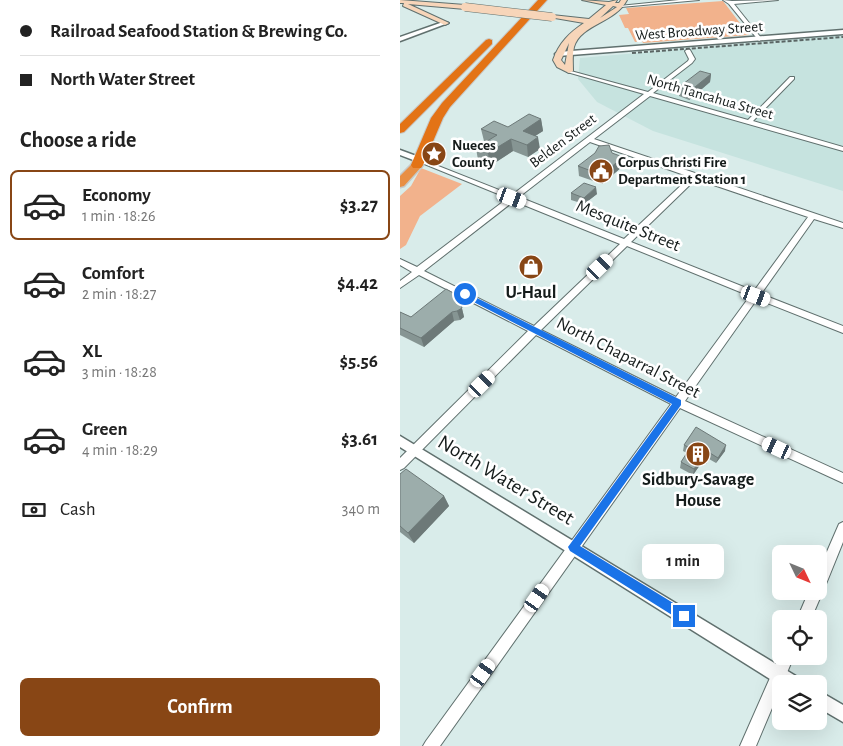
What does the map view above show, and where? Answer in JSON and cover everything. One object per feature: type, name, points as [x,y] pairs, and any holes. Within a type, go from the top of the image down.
[{"type":"highway","points":[[400,130],[532,0]]},
{"type":"highway","points":[[400,183],[418,161],[437,118],[446,106],[544,0]]},
{"type":"main road","points":[[586,0],[622,3]]},
{"type":"main road","points":[[400,2],[466,7],[595,22]]},
{"type":"main road","points":[[400,2],[445,23]]},
{"type":"main road","points":[[569,71],[558,63],[558,54],[562,44],[595,22],[613,2]]},
{"type":"main road","points":[[569,71],[573,39],[622,3]]},
{"type":"street","points":[[622,3],[697,0]]},
{"type":"street","points":[[728,2],[776,0]]},
{"type":"street","points":[[728,2],[759,39]]},
{"type":"street","points":[[400,39],[445,23]]},
{"type":"street","name":"West Broadway Street","points":[[558,54],[843,32]]},
{"type":"street","name":"Belden Street","points":[[400,285],[690,62],[692,59],[688,52]]},
{"type":"street","name":"North Tancahua Street","points":[[569,71],[843,149]]},
{"type":"street","points":[[749,122],[792,78]]},
{"type":"street","points":[[589,140],[843,226]]},
{"type":"street","name":"Mesquite Street","points":[[400,152],[418,161],[626,242],[843,330]]},
{"type":"street","points":[[400,465],[535,330],[696,176]]},
{"type":"street","points":[[431,746],[812,216]]},
{"type":"street","name":"North Chaparral Street","points":[[400,262],[678,403],[843,478]]},
{"type":"street","name":"North Water Street","points":[[400,441],[779,675]]},
{"type":"street","points":[[828,563],[843,528]]},
{"type":"street","points":[[779,675],[783,665]]},
{"type":"street","points":[[748,746],[772,691]]},
{"type":"street","points":[[827,704],[843,714]]},
{"type":"shaded area","points":[[723,1],[749,35],[635,42],[619,15],[629,14],[626,8]]},
{"type":"shaded area","points":[[843,35],[843,191],[653,131],[597,102],[578,79],[580,58]]},
{"type":"shaded area","points":[[421,168],[462,184],[420,216],[406,245],[400,249],[400,196],[411,186]]},
{"type":"building","points":[[700,71],[711,74],[690,91],[679,87]]},
{"type":"building","points":[[529,114],[541,119],[523,131],[538,137],[527,145],[511,139],[488,153],[476,148],[497,135],[481,129],[494,121],[508,127]]},
{"type":"building","points":[[609,145],[612,153],[623,157],[602,175],[578,166],[595,153],[599,146]]},
{"type":"building","points":[[584,183],[596,187],[584,198],[571,193]]},
{"type":"building","points":[[446,289],[459,296],[462,308],[452,312],[421,338],[400,328],[400,312],[411,317]]},
{"type":"building","name":"Sidbury-Savage House","points":[[696,427],[726,445],[718,458],[710,453],[707,458],[703,456],[694,469],[681,462],[690,448],[684,445]]},
{"type":"building","points":[[406,469],[444,496],[408,533],[400,526],[400,474]]},
{"type":"railway","points":[[632,53],[843,37]]},
{"type":"place","name":"Nueces County","points":[[434,154]]},
{"type":"place","name":"Corpus Christi Fire Department Station 1","points":[[601,171]]},
{"type":"place","name":"U-Haul","points":[[531,267]]},
{"type":"place","name":"Sidbury-Savage House","points":[[698,454]]},
{"type":"route","points":[[465,294],[678,403],[573,547],[684,616]]}]
